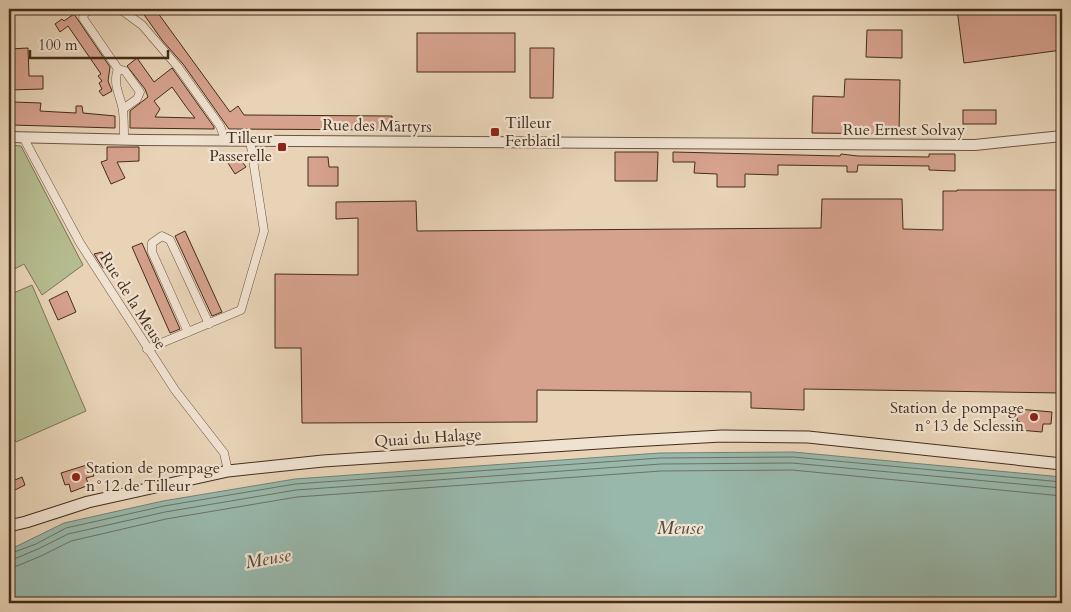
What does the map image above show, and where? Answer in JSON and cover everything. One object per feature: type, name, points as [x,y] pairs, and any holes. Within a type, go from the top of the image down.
[{"type":"main road","name":"Quai du Halage","points":[[9,526],[88,502],[228,472],[323,461],[722,436],[780,436],[838,440],[1062,464]]},
{"type":"main road","name":"Quai du Halage","points":[[9,533],[26,522]]},
{"type":"street","points":[[91,9],[84,14],[83,18],[118,69],[125,71],[140,92],[137,99],[123,109]]},
{"type":"street","points":[[120,9],[142,26],[178,67],[220,126],[225,139]]},
{"type":"street","points":[[118,69],[116,75],[118,95],[123,109],[124,139]]},
{"type":"street","name":"Rue Ernest Solvay","points":[[745,144],[975,146],[1062,136]]},
{"type":"street","name":"Rue des Martyrs","points":[[9,137],[745,144]]},
{"type":"street","name":"Rue de la Meuse","points":[[23,138],[80,243],[147,349],[175,390],[224,453],[228,472]]},
{"type":"street","points":[[147,349],[241,310],[264,231],[250,140]]},
{"type":"street","points":[[188,332],[152,252],[152,243],[162,236],[170,240],[209,324]]},
{"type":"green space","points":[[9,145],[21,146],[83,265],[42,295],[24,264],[9,272]]},
{"type":"green space","points":[[32,285],[86,411],[16,442],[9,426],[9,295]]},
{"type":"water","name":"Meuse","points":[[793,452],[1062,477],[1062,603],[9,603],[9,550],[64,523],[163,501],[295,479],[660,453]]},
{"type":"building","points":[[140,9],[155,9],[230,112],[238,106],[244,115],[392,116],[392,121],[399,122],[399,130],[229,129],[183,64],[162,40]]},
{"type":"building","points":[[957,9],[1062,9],[1062,50],[964,63]]},
{"type":"building","points":[[74,14],[110,67],[108,81],[112,91],[103,96],[99,91],[102,89],[99,83],[102,81],[98,76],[101,74],[68,26],[60,32],[55,24],[62,19],[64,21]]},
{"type":"building","points":[[867,30],[902,30],[902,58],[866,57]]},
{"type":"building","points":[[417,33],[515,33],[515,72],[417,72]]},
{"type":"building","points":[[28,48],[29,76],[43,76],[43,89],[9,90],[9,49]]},
{"type":"building","points":[[530,48],[554,48],[553,98],[530,98]]},
{"type":"building","points":[[137,58],[154,82],[172,68],[214,129],[130,128],[130,111],[148,97],[145,89],[127,66]],"holes":[[[172,87],[195,118],[155,117],[160,109],[154,101]]]},
{"type":"building","points":[[845,79],[900,80],[899,134],[812,133],[813,96],[844,97]]},
{"type":"building","points":[[13,102],[41,103],[40,111],[57,112],[76,113],[76,106],[82,106],[83,113],[115,116],[115,128],[12,125]]},
{"type":"building","points":[[963,110],[996,110],[996,124],[963,124]]},
{"type":"building","points":[[107,147],[139,147],[139,161],[117,162],[125,178],[111,184],[101,162],[107,160]]},
{"type":"building","points":[[615,152],[658,152],[657,181],[615,181]]},
{"type":"building","points":[[673,152],[929,157],[929,154],[955,154],[955,171],[929,170],[929,166],[858,165],[857,172],[847,172],[847,166],[778,165],[778,175],[745,174],[745,187],[717,187],[717,174],[694,173],[695,162],[673,162]]},
{"type":"building","points":[[238,156],[246,167],[235,174],[228,163]]},
{"type":"building","points":[[308,157],[328,157],[329,167],[338,167],[338,186],[308,186]]},
{"type":"building","points":[[1062,190],[1062,393],[804,389],[804,410],[751,408],[751,392],[537,390],[537,422],[302,423],[301,348],[275,348],[275,274],[358,275],[358,218],[336,219],[336,202],[416,201],[417,231],[821,228],[822,199],[902,199],[903,229],[943,230],[943,191]]},
{"type":"building","points":[[185,231],[222,312],[212,316],[175,236]]},
{"type":"building","points":[[142,243],[180,329],[170,333],[132,247]]},
{"type":"building","points":[[102,252],[110,264],[103,268],[94,254]]},
{"type":"building","points":[[67,291],[76,312],[58,320],[49,300]]},
{"type":"building","name":"Station de pompage n°13 de Sclessin","points":[[1018,409],[1052,412],[1051,424],[1043,424],[1042,432],[1019,430],[1020,422],[1017,421]]},
{"type":"building","name":"Station de pompage n°12 de Tilleur","points":[[90,464],[94,476],[86,478],[89,485],[71,492],[69,484],[65,485],[61,473]]},
{"type":"building","points":[[9,467],[15,480],[22,477],[25,485],[9,493]]},
{"type":"place","name":"Tilleur Ferblatil","points":[[495,132]]},
{"type":"place","name":"Tilleur Passerelle","points":[[282,147]]},
{"type":"place","name":"Station de pompage n°13 de Sclessin","points":[[1034,417]]},
{"type":"place","name":"Station de pompage n°12 de Tilleur","points":[[76,477]]}]
